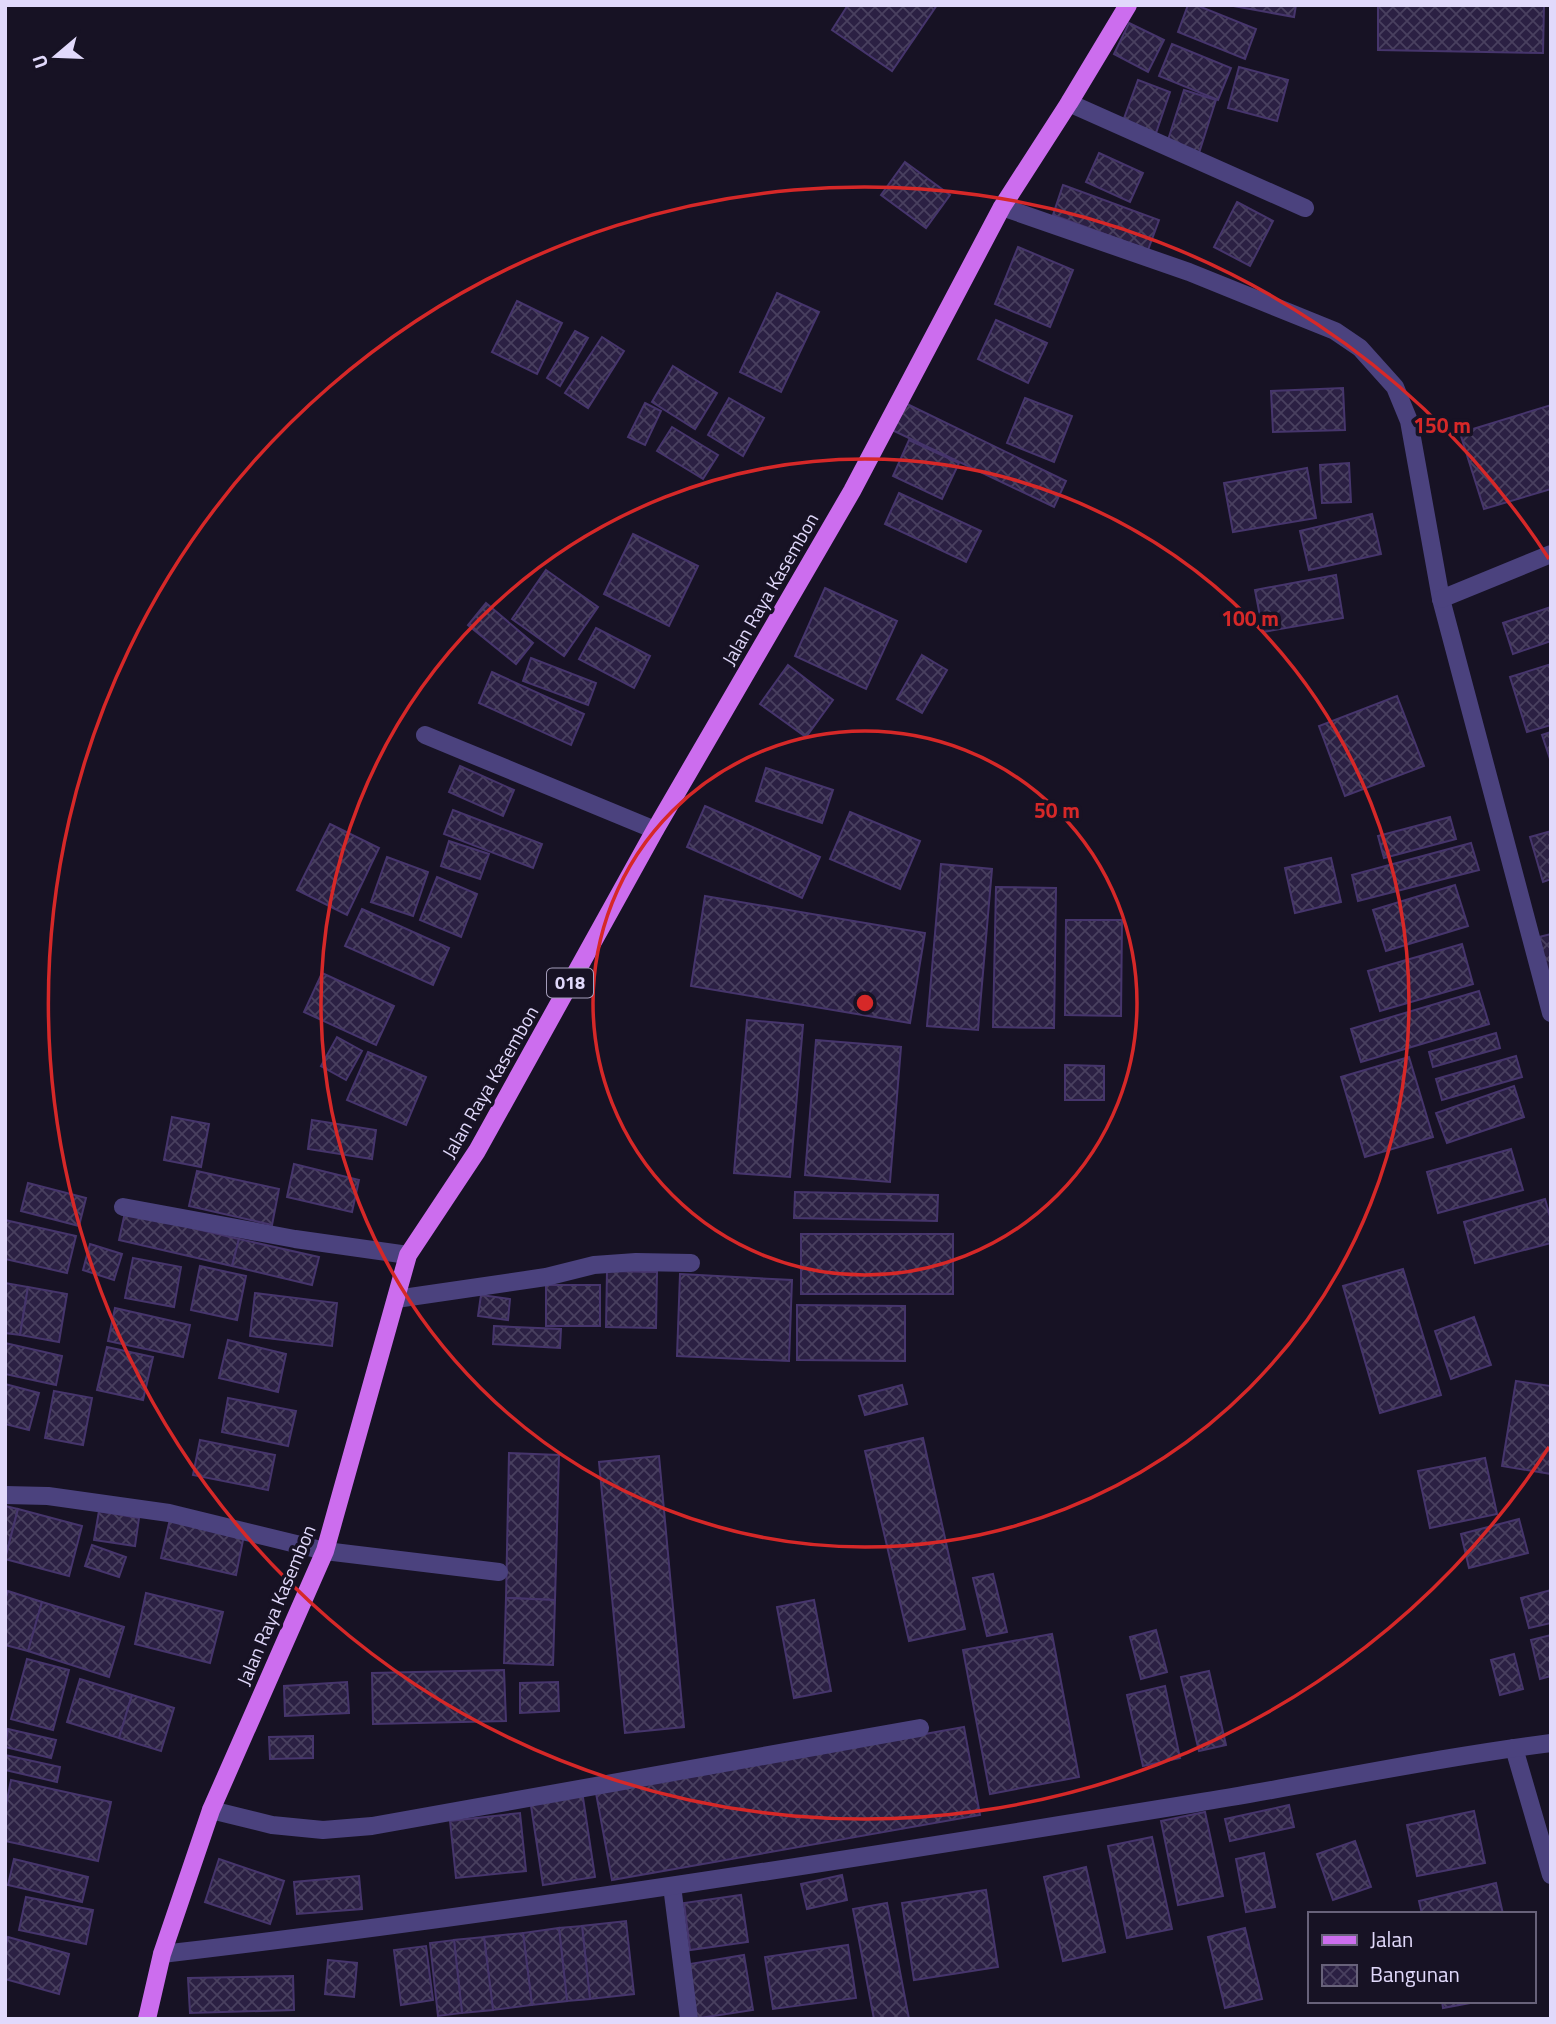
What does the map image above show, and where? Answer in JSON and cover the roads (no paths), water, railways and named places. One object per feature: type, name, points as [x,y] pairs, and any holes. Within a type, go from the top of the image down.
[{"type":"main road","name":"Jalan Raya Kasembon","points":[[147,2019],[162,1954],[211,1810],[325,1551],[408,1255],[477,1151],[655,830],[852,491],[1002,207],[1128,5]]},
{"type":"street","points":[[1069,103],[1305,208]]},
{"type":"street","points":[[1002,207],[1189,272],[1335,331],[1360,348],[1395,387],[1409,421],[1441,599],[1551,1013]]},
{"type":"street","points":[[1441,599],[1551,554]]},
{"type":"street","points":[[425,735],[655,830]]},
{"type":"street","points":[[123,1207],[295,1239],[408,1255]]},
{"type":"street","points":[[396,1299],[546,1277],[594,1265],[636,1262],[691,1263]]},
{"type":"street","points":[[5,1495],[48,1496],[169,1513],[325,1551],[499,1572]]},
{"type":"street","points":[[211,1810],[272,1825],[323,1830],[372,1826],[920,1728]]},
{"type":"street","points":[[162,1954],[373,1929],[672,1886],[1199,1803],[1551,1743]]},
{"type":"street","points":[[1514,1748],[1551,1875]]},
{"type":"street","points":[[672,1886],[689,2019]]}]
